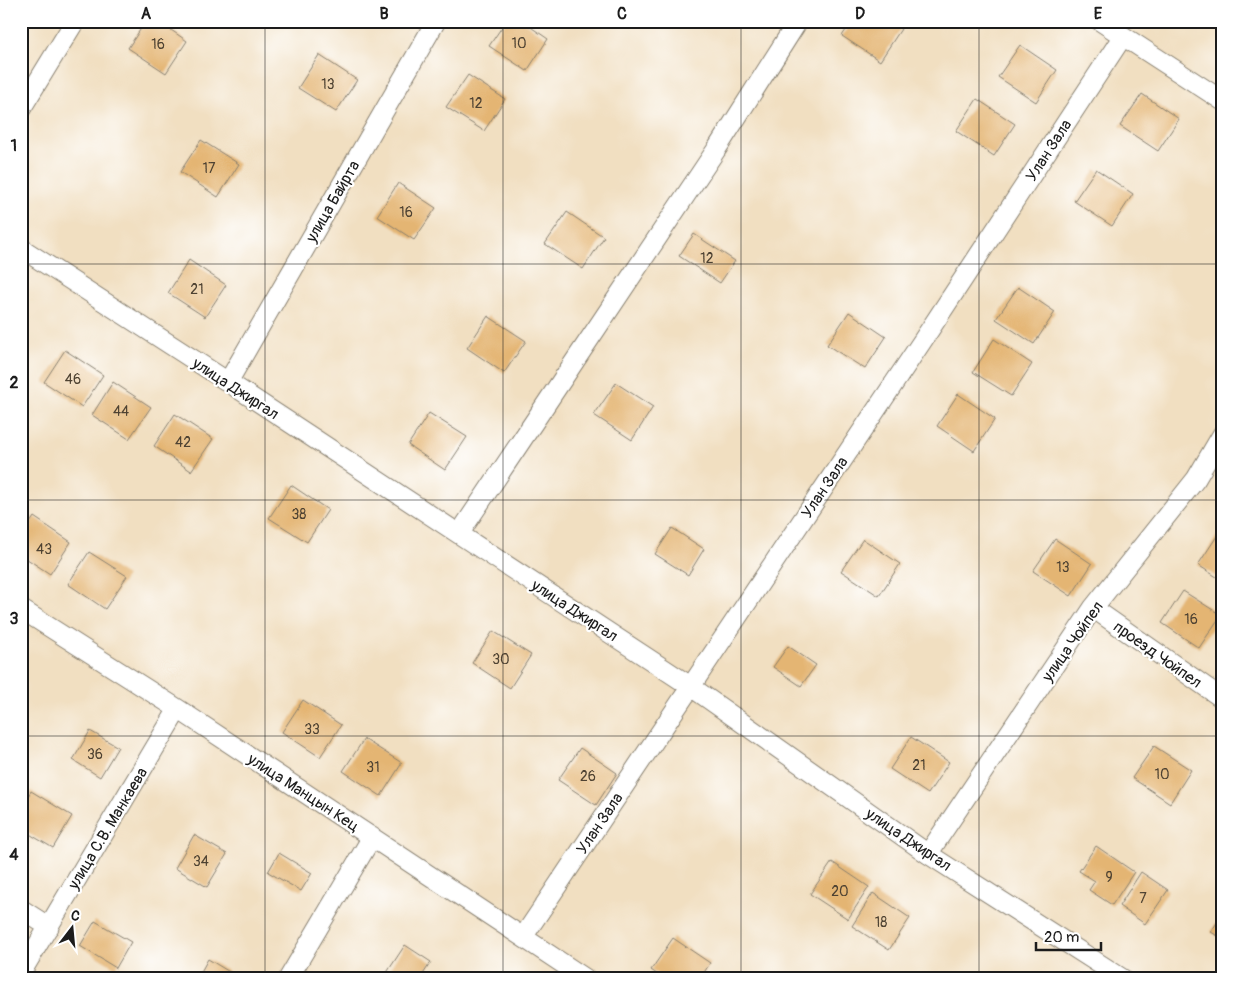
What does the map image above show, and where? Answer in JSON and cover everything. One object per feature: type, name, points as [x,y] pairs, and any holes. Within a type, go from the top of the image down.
[{"type":"street","points":[[21,109],[76,21]]},
{"type":"street","name":"улица Байрта","points":[[228,382],[436,21]]},
{"type":"street","points":[[459,534],[716,150],[798,21]]},
{"type":"street","points":[[1100,21],[1223,101]]},
{"type":"street","name":"Улан Зала","points":[[523,937],[923,340],[1123,36]]},
{"type":"street","name":"улица Джиргал","points":[[21,248],[690,686],[928,854],[1123,979]]},
{"type":"street","name":"улица Чойпел","points":[[928,854],[1093,608],[1196,479],[1223,433]]},
{"type":"street","name":"улица Манцын Кец","points":[[21,608],[178,709],[523,937],[567,974],[586,979]]},
{"type":"street","name":"проезд Чойпел","points":[[1093,608],[1223,699]]},
{"type":"street","name":"улица С.В. Манкаева","points":[[21,973],[178,709]]},
{"type":"street","points":[[288,979],[372,837]]},
{"type":"street","points":[[21,910],[49,927]]},
{"type":"building","points":[[146,21],[158,21],[187,41],[166,73],[128,48]]},
{"type":"building","points":[[506,21],[522,21],[548,39],[527,71],[489,46]]},
{"type":"building","points":[[852,21],[890,21],[901,29],[880,61],[842,36]]},
{"type":"building","points":[[1210,21],[1223,21],[1223,30]]},
{"type":"building","points":[[1020,45],[1057,70],[1036,102],[998,77]]},
{"type":"building","points":[[319,55],[357,80],[336,112],[298,88]]},
{"type":"building","points":[[468,75],[505,99],[484,131],[446,107]]},
{"type":"building","points":[[1142,94],[1179,119],[1158,151],[1120,126]]},
{"type":"building","points":[[977,99],[1015,124],[994,156],[956,131]]},
{"type":"building","points":[[201,140],[239,164],[218,197],[180,172]]},
{"type":"building","points":[[1096,169],[1133,194],[1112,226],[1074,201]]},
{"type":"building","points":[[398,183],[436,208],[414,240],[377,216]]},
{"type":"building","points":[[567,212],[604,237],[583,269],[545,244]]},
{"type":"building","points":[[694,234],[735,261],[720,283],[679,256]]},
{"type":"building","points":[[189,260],[226,285],[205,317],[168,293]]},
{"type":"building","points":[[1018,287],[1055,312],[1034,344],[996,319]]},
{"type":"building","points":[[849,312],[886,337],[865,369],[827,345]]},
{"type":"building","points":[[488,316],[526,341],[504,373],[467,348]]},
{"type":"building","points":[[994,339],[1032,364],[1011,396],[973,372]]},
{"type":"building","points":[[65,350],[103,375],[82,407],[44,382]]},
{"type":"building","points":[[113,382],[151,407],[129,439],[92,415]]},
{"type":"building","points":[[616,383],[653,407],[632,440],[594,415]]},
{"type":"building","points":[[958,394],[995,419],[974,451],[937,426]]},
{"type":"building","points":[[429,413],[467,437],[445,470],[408,445]]},
{"type":"building","points":[[175,414],[213,439],[191,471],[154,446]]},
{"type":"building","points":[[291,485],[328,510],[307,542],[269,518]]},
{"type":"building","points":[[34,517],[71,542],[50,574],[21,555],[21,536]]},
{"type":"building","points":[[672,528],[704,549],[688,575],[655,554]]},
{"type":"building","points":[[1219,533],[1223,535],[1223,581],[1198,565]]},
{"type":"building","points":[[863,539],[900,564],[879,596],[841,571]]},
{"type":"building","points":[[1055,539],[1092,564],[1071,596],[1033,571]]},
{"type":"building","points":[[89,552],[127,576],[105,609],[68,584]]},
{"type":"building","points":[[1183,591],[1221,615],[1199,648],[1162,623]]},
{"type":"building","points":[[493,631],[531,655],[510,688],[472,663]]},
{"type":"building","points":[[788,646],[816,665],[801,686],[773,667]]},
{"type":"building","points":[[303,700],[341,725],[320,757],[282,732]]},
{"type":"building","points":[[90,731],[118,747],[100,777],[73,760]]},
{"type":"building","points":[[911,737],[949,762],[928,794],[890,769]]},
{"type":"building","points":[[364,739],[402,763],[381,796],[343,771]]},
{"type":"building","points":[[1154,746],[1191,770],[1170,803],[1132,778]]},
{"type":"building","points":[[580,748],[617,773],[596,805],[558,780]]},
{"type":"building","points":[[31,791],[72,816],[53,848],[21,829],[21,808]]},
{"type":"building","points":[[194,835],[227,854],[207,887],[175,868]]},
{"type":"building","points":[[1096,846],[1134,872],[1112,905],[1089,890],[1095,881],[1079,871]]},
{"type":"building","points":[[279,853],[312,873],[301,891],[268,872]]},
{"type":"building","points":[[832,862],[869,887],[848,919],[810,894]]},
{"type":"building","points":[[1141,872],[1168,890],[1145,924],[1119,906]]},
{"type":"building","points":[[873,893],[910,918],[889,950],[852,926]]},
{"type":"building","points":[[1223,913],[1223,939],[1211,932]]},
{"type":"building","points":[[95,921],[131,942],[116,968],[80,946]]},
{"type":"building","points":[[673,938],[710,963],[700,979],[664,979],[651,970]]},
{"type":"building","points":[[405,945],[431,962],[420,979],[393,979],[386,974]]},
{"type":"building","points":[[208,959],[241,979],[197,979]]}]
